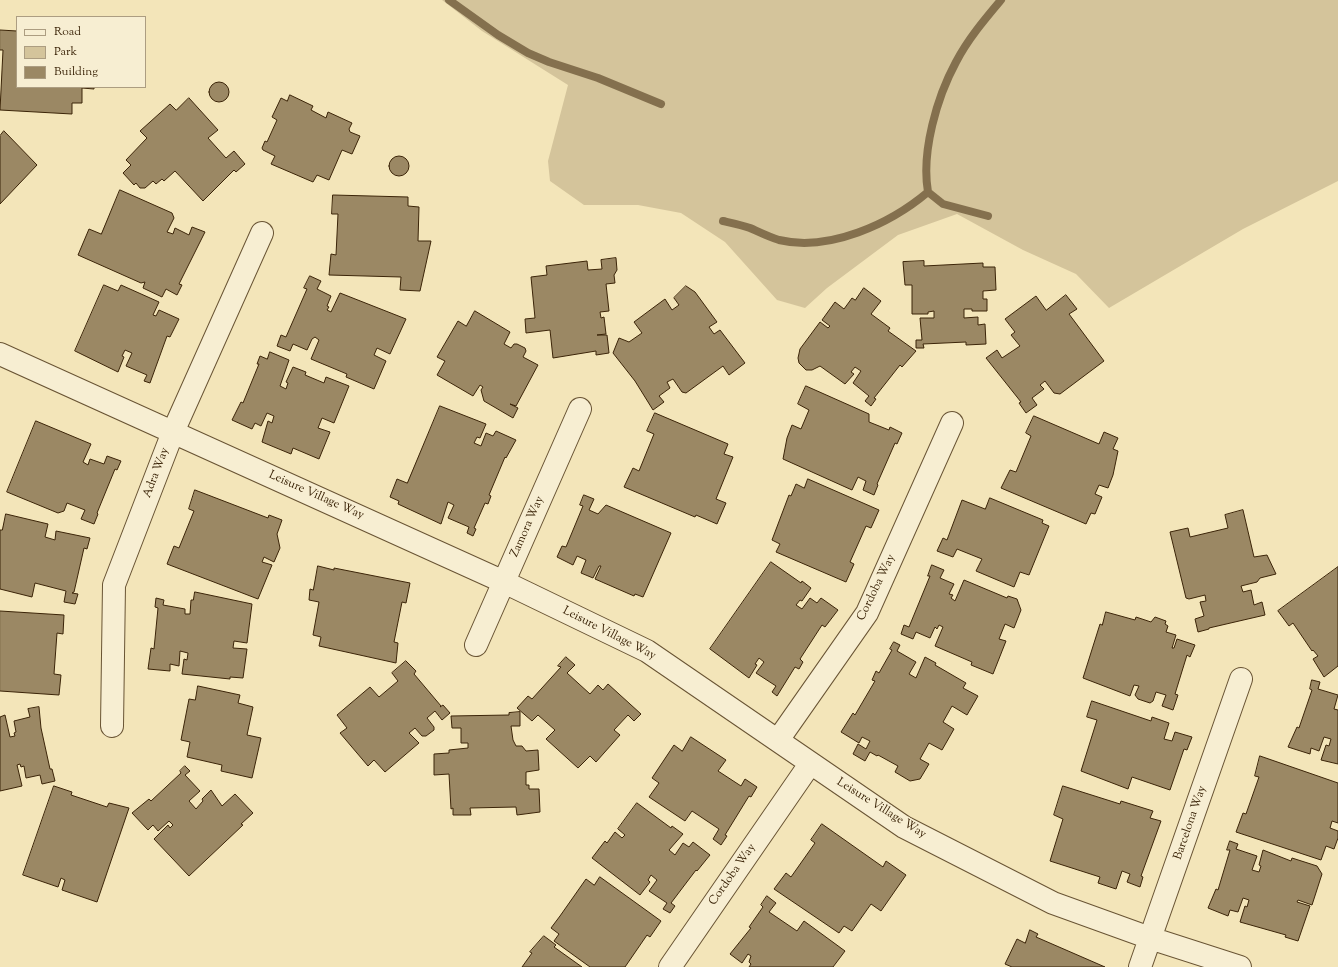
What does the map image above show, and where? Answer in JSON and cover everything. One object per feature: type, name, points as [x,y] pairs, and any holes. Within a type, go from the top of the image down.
[{"type":"street","name":"Adra Way","points":[[112,726],[114,585],[173,432],[262,233]]},
{"type":"street","name":"Leisure Village Way","points":[[0,354],[504,582],[647,651],[778,740],[810,764],[911,831],[1053,903],[1150,938],[1240,967]]},
{"type":"street","name":"Zamora Way","points":[[476,645],[580,409]]},
{"type":"street","name":"Cordoba Way","points":[[778,740],[867,613],[952,423]]},
{"type":"street","name":"Barcelona Way","points":[[1140,967],[1241,679]]},
{"type":"street","name":"Cordoba Way","points":[[670,967],[810,764]]},
{"type":"green space","points":[[442,0],[1338,0],[1338,181],[1243,229],[1109,308],[1076,274],[1023,250],[957,214],[898,235],[827,288],[805,308],[777,300],[725,242],[681,213],[638,205],[584,205],[550,181],[548,161],[568,85],[482,31]]},
{"type":"building","points":[[0,30],[16,31],[16,88],[82,88],[82,103],[72,103],[72,114],[0,110],[3,50],[0,50]]},
{"type":"building","points":[[219,82],[226,85],[229,92],[226,99],[219,102],[212,99],[209,92],[212,85]]},
{"type":"building","points":[[290,95],[313,106],[311,110],[326,118],[328,112],[352,123],[349,129],[350,132],[360,136],[352,154],[342,150],[329,180],[317,175],[313,182],[271,164],[275,156],[262,148],[265,141],[267,142],[277,120],[272,117],[281,98],[287,101]]},
{"type":"building","points":[[189,98],[218,130],[208,138],[226,158],[234,151],[245,164],[236,172],[234,170],[203,201],[175,171],[164,181],[162,179],[156,184],[153,181],[145,188],[140,188],[136,183],[134,185],[123,173],[131,165],[126,160],[147,138],[140,131],[170,104],[176,110]]},
{"type":"building","points":[[4,131],[37,165],[0,204],[0,136]]},
{"type":"building","points":[[399,156],[406,159],[409,166],[406,173],[399,176],[392,173],[389,166],[392,159]]},
{"type":"building","points":[[120,190],[172,213],[174,218],[167,232],[173,234],[175,228],[189,235],[192,227],[205,232],[179,284],[182,285],[177,295],[166,289],[162,297],[143,288],[145,282],[141,283],[78,255],[89,229],[101,234]]},
{"type":"building","points":[[333,195],[408,197],[408,206],[419,207],[418,241],[431,241],[420,291],[400,290],[401,277],[329,275],[331,254],[336,255],[338,214],[332,214]]},
{"type":"building","points":[[616,258],[617,270],[614,275],[615,283],[606,284],[609,311],[600,312],[601,318],[604,317],[606,334],[597,335],[607,335],[609,353],[596,355],[596,351],[553,358],[550,330],[526,333],[525,319],[535,318],[531,277],[547,275],[546,266],[587,261],[588,270],[602,269],[601,260]]},
{"type":"building","points":[[924,261],[924,266],[983,263],[983,267],[995,267],[996,290],[983,291],[983,299],[987,299],[987,311],[972,311],[972,309],[964,309],[964,318],[978,317],[978,325],[985,324],[986,344],[966,345],[966,342],[923,344],[924,348],[916,348],[916,340],[922,340],[920,318],[934,318],[934,311],[928,312],[928,314],[912,314],[912,285],[905,285],[903,262]]},
{"type":"building","points":[[310,276],[321,281],[317,289],[331,296],[327,310],[331,312],[340,293],[406,319],[390,354],[377,348],[374,355],[386,361],[374,389],[346,377],[347,374],[311,359],[319,340],[315,337],[312,339],[307,350],[293,344],[290,351],[277,346],[281,335],[286,337],[307,289],[304,288]]},
{"type":"building","points":[[104,285],[118,291],[121,285],[159,302],[153,315],[156,316],[159,310],[179,319],[170,337],[167,336],[150,383],[144,381],[147,375],[126,366],[132,353],[125,350],[118,372],[75,351]]},
{"type":"building","points":[[686,286],[695,292],[717,322],[709,327],[714,334],[720,330],[745,363],[729,375],[723,366],[686,393],[682,392],[673,379],[667,382],[670,388],[659,396],[664,402],[653,410],[635,381],[613,353],[619,338],[629,342],[642,333],[634,322],[665,299],[672,310],[679,305],[674,298]]},
{"type":"building","points":[[864,288],[881,301],[871,314],[890,328],[888,331],[916,351],[902,367],[900,365],[874,398],[876,399],[871,406],[865,401],[869,396],[853,383],[861,371],[855,367],[851,372],[854,374],[845,384],[820,366],[812,370],[806,370],[799,363],[798,358],[800,349],[820,322],[828,328],[830,326],[822,320],[835,302],[844,309],[852,298],[855,300]]},
{"type":"building","points":[[1066,295],[1077,309],[1069,314],[1104,361],[1060,394],[1054,393],[1045,381],[1040,385],[1044,389],[1032,398],[1037,405],[1026,413],[1019,403],[1021,402],[986,358],[997,350],[1002,358],[1020,346],[1011,335],[1015,332],[1005,319],[1036,296],[1046,310]]},
{"type":"building","points":[[475,311],[510,332],[504,344],[511,348],[514,344],[517,344],[525,348],[526,351],[523,357],[538,365],[516,406],[510,404],[518,408],[513,418],[484,401],[481,390],[483,387],[480,385],[473,396],[437,375],[445,361],[437,357],[458,321],[466,326]]},
{"type":"building","points":[[270,352],[289,360],[280,386],[286,389],[288,383],[286,382],[293,367],[306,372],[305,375],[324,383],[326,377],[349,386],[334,423],[322,418],[318,428],[330,432],[319,459],[293,448],[291,454],[262,442],[268,421],[272,423],[274,416],[267,413],[261,426],[255,423],[252,429],[232,420],[241,402],[243,403],[259,364],[257,364],[260,356],[267,359]]},
{"type":"building","points":[[806,386],[869,414],[869,422],[889,430],[890,427],[902,433],[897,444],[895,443],[877,484],[878,485],[874,495],[863,490],[866,481],[858,477],[852,490],[783,459],[787,438],[792,425],[801,429],[809,410],[798,404]]},
{"type":"building","points":[[440,406],[486,424],[480,438],[477,437],[474,443],[481,446],[486,433],[493,436],[496,431],[516,440],[506,458],[505,457],[489,495],[491,496],[488,504],[485,503],[474,528],[476,529],[473,536],[467,533],[469,527],[448,518],[454,505],[448,502],[441,524],[398,504],[399,501],[390,497],[397,479],[407,483]]},
{"type":"building","points":[[655,413],[728,444],[724,454],[733,457],[716,499],[726,503],[717,524],[696,515],[695,517],[624,487],[633,468],[639,471],[654,434],[647,431]]},
{"type":"building","points":[[1034,416],[1099,444],[1104,432],[1118,438],[1113,449],[1118,451],[1113,475],[1108,488],[1099,485],[1095,494],[1102,497],[1095,514],[1091,513],[1086,524],[1001,488],[1010,470],[1016,472],[1031,436],[1026,433]]},
{"type":"building","points":[[36,421],[91,444],[83,462],[88,465],[90,459],[104,464],[107,456],[121,461],[117,470],[115,469],[94,524],[81,519],[85,510],[67,503],[64,511],[58,513],[7,492]]},
{"type":"building","points":[[808,479],[879,510],[871,528],[866,526],[850,562],[854,564],[846,582],[776,552],[780,544],[772,540],[789,495],[791,496],[796,484],[804,488]]},
{"type":"building","points":[[195,490],[268,518],[269,515],[282,520],[277,534],[280,548],[274,562],[264,557],[262,562],[272,565],[258,599],[167,564],[174,546],[179,548],[194,511],[189,509]]},
{"type":"building","points":[[584,495],[594,499],[589,510],[598,514],[606,505],[671,533],[643,597],[635,594],[634,596],[595,579],[601,566],[599,566],[593,578],[581,573],[586,560],[577,556],[573,565],[557,557],[562,546],[566,547],[583,506],[580,505]]},
{"type":"building","points":[[990,498],[1043,520],[1042,523],[1049,526],[1029,575],[1020,572],[1014,587],[976,571],[982,559],[957,549],[953,557],[937,551],[943,538],[947,540],[962,500],[985,509]]},
{"type":"building","points":[[1243,510],[1254,557],[1267,555],[1276,574],[1260,578],[1257,582],[1241,586],[1243,592],[1251,590],[1254,605],[1262,602],[1265,615],[1198,632],[1195,619],[1204,616],[1200,602],[1206,601],[1205,595],[1189,599],[1186,598],[1170,532],[1188,528],[1190,537],[1228,528],[1225,515]]},
{"type":"building","points":[[6,514],[48,524],[45,537],[55,540],[56,531],[90,538],[87,549],[84,548],[74,592],[72,593],[78,594],[75,604],[64,602],[66,591],[35,583],[32,597],[0,589],[0,530],[2,530]]},
{"type":"building","points":[[771,562],[801,583],[802,581],[811,588],[802,601],[800,600],[796,605],[802,609],[810,598],[817,603],[821,598],[838,610],[825,627],[822,625],[800,659],[803,662],[799,669],[795,667],[777,696],[772,692],[776,686],[756,673],[764,662],[759,658],[755,664],[757,665],[749,678],[710,649]]},
{"type":"building","points":[[932,565],[944,570],[940,578],[954,584],[949,594],[953,595],[951,598],[955,601],[964,580],[1007,598],[1008,596],[1017,599],[1021,610],[1014,628],[1005,624],[999,639],[1006,641],[993,674],[971,665],[972,662],[935,646],[943,627],[939,625],[937,629],[935,627],[930,638],[916,632],[913,639],[901,634],[904,625],[909,627],[930,576],[928,576]]},
{"type":"building","points":[[318,566],[410,583],[406,603],[402,602],[394,642],[398,643],[396,663],[319,646],[321,637],[313,635],[319,602],[309,600],[310,589],[313,590]]},
{"type":"building","points":[[1338,567],[1338,666],[1324,677],[1313,659],[1318,656],[1313,650],[1312,651],[1293,623],[1289,626],[1278,611]]},
{"type":"building","points":[[195,592],[252,604],[247,643],[234,641],[233,648],[247,649],[243,678],[230,677],[230,679],[182,674],[184,659],[187,660],[188,653],[180,651],[179,666],[170,664],[170,671],[148,669],[151,648],[154,649],[158,608],[155,607],[156,598],[164,600],[163,605],[185,609],[185,614],[190,614],[191,600],[193,600]]},
{"type":"building","points":[[0,611],[64,615],[63,634],[57,633],[54,674],[61,675],[59,695],[0,691]]},
{"type":"building","points":[[1106,612],[1135,620],[1136,617],[1151,622],[1155,617],[1166,621],[1165,624],[1168,626],[1166,632],[1176,635],[1172,648],[1174,648],[1177,639],[1195,645],[1190,657],[1187,655],[1175,694],[1178,695],[1173,710],[1162,706],[1166,695],[1156,692],[1153,701],[1150,703],[1138,699],[1135,695],[1139,686],[1134,685],[1130,696],[1083,678],[1100,624],[1102,625]]},
{"type":"building","points":[[894,642],[900,645],[897,651],[916,662],[909,674],[916,678],[925,657],[936,663],[935,665],[966,683],[963,688],[978,696],[967,715],[952,706],[943,722],[954,729],[942,750],[929,743],[920,759],[929,764],[920,779],[910,781],[895,772],[898,766],[878,755],[877,756],[870,752],[865,761],[853,754],[858,744],[866,749],[870,741],[862,737],[859,743],[841,732],[853,713],[855,715],[875,681],[872,680],[876,671],[879,673],[892,650],[890,649]]},
{"type":"building","points":[[566,657],[575,665],[567,673],[590,694],[598,685],[603,690],[608,684],[641,714],[634,721],[628,715],[614,730],[620,735],[596,762],[590,756],[578,768],[546,739],[555,730],[538,715],[532,721],[517,708],[528,696],[532,699],[561,667],[558,666]]},
{"type":"building","points":[[406,661],[416,671],[414,674],[441,706],[440,707],[443,705],[450,713],[442,720],[435,711],[427,718],[434,727],[434,730],[426,736],[422,736],[415,728],[409,733],[419,743],[385,772],[374,760],[368,766],[340,733],[347,728],[337,715],[370,687],[379,697],[398,681],[392,673]]},
{"type":"building","points":[[1312,680],[1320,682],[1318,689],[1338,695],[1334,709],[1338,710],[1338,764],[1321,760],[1326,745],[1329,746],[1331,739],[1324,737],[1319,751],[1311,748],[1310,754],[1288,747],[1297,727],[1299,728],[1312,690],[1310,689]]},
{"type":"building","points":[[198,686],[240,695],[238,703],[253,707],[247,735],[261,738],[252,778],[221,771],[222,765],[187,757],[190,742],[181,740],[189,699],[195,700]]},
{"type":"building","points":[[1092,701],[1151,721],[1152,717],[1169,723],[1164,739],[1172,741],[1175,732],[1192,737],[1187,750],[1184,749],[1170,790],[1132,777],[1128,789],[1081,771],[1097,720],[1087,717]]},
{"type":"building","points":[[39,707],[41,728],[50,769],[52,769],[55,781],[42,784],[40,775],[26,778],[24,766],[21,767],[20,764],[17,765],[22,786],[0,791],[0,717],[5,715],[10,737],[15,736],[14,733],[16,732],[14,721],[30,717],[28,709]]},
{"type":"building","points":[[520,712],[520,726],[511,726],[513,740],[516,746],[522,746],[526,751],[538,750],[539,770],[526,772],[526,785],[529,785],[529,789],[539,789],[540,812],[517,815],[516,807],[470,808],[471,815],[453,815],[453,808],[451,809],[449,774],[434,775],[434,754],[449,753],[449,750],[468,748],[468,743],[461,743],[461,728],[452,728],[451,716],[509,715],[509,713]]},
{"type":"building","points":[[691,737],[726,760],[718,771],[741,786],[745,779],[757,787],[751,797],[749,796],[725,835],[727,836],[721,845],[713,839],[719,829],[692,811],[685,821],[649,797],[659,783],[652,778],[674,745],[682,751]]},
{"type":"building","points":[[1260,756],[1338,783],[1338,823],[1332,821],[1330,828],[1338,831],[1338,838],[1334,849],[1326,846],[1321,860],[1236,832],[1243,813],[1246,814],[1259,777],[1255,776]]},
{"type":"building","points":[[185,766],[190,771],[185,775],[200,791],[189,801],[196,809],[203,801],[202,799],[211,790],[222,806],[235,794],[253,813],[241,824],[243,825],[189,876],[154,839],[168,825],[170,828],[173,825],[169,821],[158,831],[153,825],[148,830],[132,813],[149,799],[151,801],[181,773],[180,771]]},
{"type":"building","points":[[54,786],[72,792],[71,795],[107,807],[109,803],[129,808],[97,902],[62,890],[65,880],[61,878],[58,887],[23,875]]},
{"type":"building","points":[[1063,786],[1120,804],[1121,801],[1153,811],[1150,818],[1161,821],[1141,876],[1143,877],[1140,887],[1127,882],[1130,874],[1122,871],[1116,889],[1098,883],[1100,877],[1050,861],[1063,819],[1054,815]]},
{"type":"building","points":[[637,803],[671,828],[672,826],[683,834],[669,850],[675,855],[683,843],[689,847],[693,842],[710,855],[697,871],[696,870],[671,903],[675,906],[670,913],[663,909],[667,903],[649,891],[657,880],[651,875],[648,880],[650,882],[640,895],[592,858],[605,841],[607,843],[615,832],[622,838],[625,835],[618,829]]},
{"type":"building","points":[[822,824],[883,867],[886,861],[906,875],[881,911],[871,904],[852,931],[844,926],[839,933],[774,889],[786,873],[791,877],[815,843],[811,840]]},
{"type":"building","points":[[1230,841],[1238,844],[1236,849],[1257,856],[1252,870],[1259,872],[1261,866],[1259,865],[1263,850],[1291,861],[1292,858],[1317,866],[1322,874],[1312,905],[1298,900],[1297,902],[1310,906],[1298,941],[1285,937],[1286,935],[1240,922],[1245,906],[1247,907],[1249,900],[1243,898],[1238,912],[1230,910],[1228,916],[1208,908],[1216,889],[1218,890],[1230,850],[1227,850]]},
{"type":"building","points":[[600,877],[661,921],[650,937],[647,935],[625,967],[590,967],[554,941],[559,934],[551,928],[586,879],[594,885]]},
{"type":"building","points":[[767,896],[776,903],[769,912],[797,931],[804,921],[845,951],[833,967],[749,967],[751,964],[749,962],[751,956],[748,954],[742,963],[730,954],[751,928],[749,927],[763,907],[761,905]]},
{"type":"building","points":[[1030,930],[1038,934],[1036,937],[1105,967],[1012,967],[1005,964],[1017,939],[1025,943]]},
{"type":"building","points":[[544,936],[556,945],[554,947],[582,967],[522,967],[532,953],[530,952]]},
{"type":"waterway","points":[[449,0],[498,35],[528,53],[549,62],[598,78],[661,104]]},
{"type":"waterway","points":[[988,216],[943,204],[928,192],[926,176],[932,125],[949,76],[971,37],[1001,0]]},
{"type":"waterway","points":[[723,221],[747,227],[779,240],[798,243],[818,242],[838,239],[877,224],[896,215],[928,192]]}]
